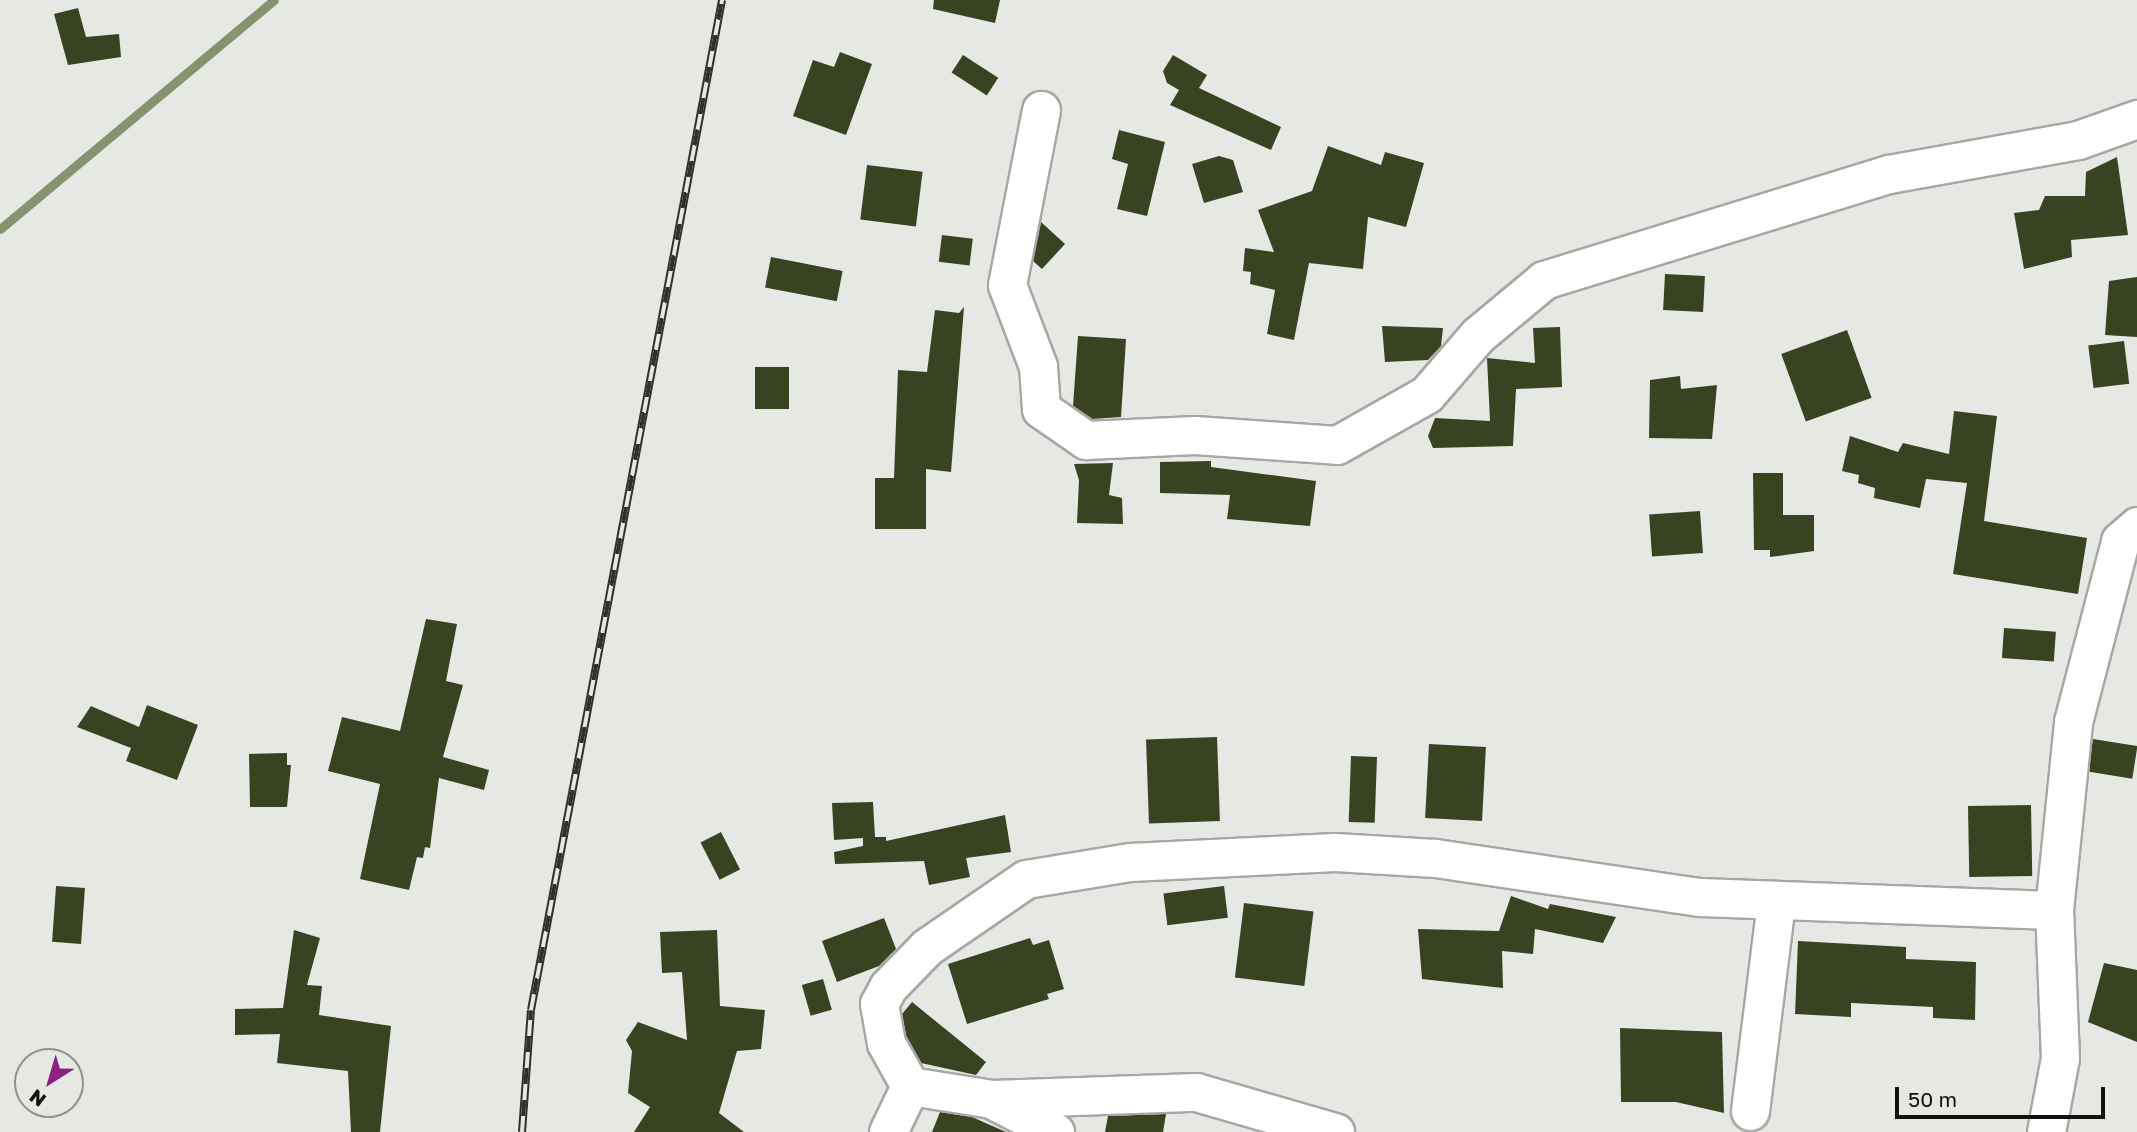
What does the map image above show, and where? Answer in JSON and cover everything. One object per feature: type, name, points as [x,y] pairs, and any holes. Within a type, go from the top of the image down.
[{"type":"street","points":[[1041,110],[1007,285],[1038,366],[1041,409],[1086,440],[1195,435],[1337,445],[1427,394],[1478,335],[1544,280],[1889,174],[2078,140],[2137,119]]},
{"type":"street","points":[[2046,1132],[2060,1058],[2054,910],[2073,722],[2120,541],[2137,526]]},
{"type":"street","points":[[910,1086],[886,1043],[880,1004],[888,987],[927,947],[1026,879],[1130,862],[1335,852],[1435,858],[1699,897],[2054,910]]},
{"type":"street","points":[[1750,1111],[1776,901]]},
{"type":"street","points":[[910,1086],[992,1099],[1196,1091],[1335,1132]]},
{"type":"street","points":[[888,1132],[910,1086]]},
{"type":"street","points":[[992,1099],[1055,1132]]},
{"type":"building","points":[[934,0],[1000,0],[995,23],[933,9]]},
{"type":"building","points":[[78,8],[86,37],[119,34],[121,57],[68,65],[54,14]]},
{"type":"building","points":[[840,52],[872,64],[846,135],[793,116],[813,60],[834,67]]},
{"type":"building","points":[[963,55],[998,78],[987,95],[952,73]]},
{"type":"building","points":[[1173,55],[1207,75],[1199,88],[1281,127],[1271,150],[1170,105],[1179,90],[1167,83],[1163,71]]},
{"type":"building","points":[[1119,130],[1165,142],[1147,216],[1117,209],[1128,164],[1112,159]]},
{"type":"building","points":[[1328,146],[1381,165],[1385,152],[1424,163],[1406,227],[1368,217],[1363,269],[1309,263],[1294,340],[1267,334],[1275,290],[1250,284],[1251,272],[1243,271],[1245,248],[1274,252],[1258,210],[1312,191]]},
{"type":"building","points":[[1219,156],[1233,160],[1243,192],[1204,203],[1192,164]]},
{"type":"building","points":[[2117,157],[2128,235],[2071,240],[2072,257],[2024,269],[2014,213],[2039,210],[2045,196],[2085,196],[2086,172]]},
{"type":"building","points":[[867,165],[923,172],[916,226],[860,220]]},
{"type":"building","points":[[1041,222],[1065,244],[1042,269],[1033,261]]},
{"type":"building","points":[[942,235],[973,239],[969,266],[939,262]]},
{"type":"building","points":[[771,257],[843,271],[837,301],[765,287]]},
{"type":"building","points":[[1665,274],[1705,276],[1703,312],[1663,310]]},
{"type":"building","points":[[2137,277],[2137,337],[2105,335],[2109,281]]},
{"type":"building","points":[[964,307],[951,472],[926,469],[926,529],[875,529],[875,478],[894,478],[898,370],[927,372],[935,310],[959,313]]},
{"type":"building","points":[[1382,326],[1443,328],[1441,346],[1428,360],[1385,362]]},
{"type":"building","points":[[1560,327],[1562,387],[1516,389],[1513,446],[1433,448],[1428,436],[1435,418],[1490,421],[1487,358],[1535,363],[1533,328]]},
{"type":"building","points":[[1847,330],[1872,398],[1806,422],[1781,354]]},
{"type":"building","points":[[1078,336],[1126,339],[1121,417],[1092,419],[1073,406]]},
{"type":"building","points":[[2124,341],[2129,384],[2094,388],[2088,345]]},
{"type":"building","points":[[755,367],[789,367],[789,409],[755,409]]},
{"type":"building","points":[[1680,376],[1681,389],[1717,385],[1712,439],[1649,438],[1650,380]]},
{"type":"building","points":[[1954,411],[1997,416],[1984,521],[2087,538],[2078,594],[1953,574],[1967,483],[1926,479],[1920,508],[1874,498],[1875,488],[1858,483],[1859,475],[1842,471],[1850,436],[1898,452],[1903,443],[1949,454]]},
{"type":"building","points":[[1211,461],[1211,467],[1316,481],[1310,526],[1227,519],[1230,495],[1160,493],[1160,462]]},
{"type":"building","points":[[1113,463],[1109,495],[1122,498],[1123,524],[1077,523],[1079,480],[1074,464]]},
{"type":"building","points":[[1753,473],[1783,473],[1783,515],[1814,515],[1814,551],[1770,557],[1770,550],[1754,550]]},
{"type":"building","points":[[1700,511],[1703,553],[1652,556],[1649,515]]},
{"type":"building","points":[[426,619],[457,624],[446,681],[463,685],[443,757],[489,770],[484,790],[439,778],[430,848],[425,847],[423,858],[417,857],[409,890],[360,879],[380,784],[328,771],[342,717],[400,731]]},
{"type":"building","points":[[2004,628],[2056,632],[2054,662],[2002,658]]},
{"type":"building","points":[[147,705],[198,725],[177,780],[126,761],[131,748],[77,727],[91,706],[139,727]]},
{"type":"building","points":[[1217,737],[1220,821],[1149,823],[1146,739]]},
{"type":"building","points":[[2093,739],[2137,746],[2132,779],[2088,772]]},
{"type":"building","points":[[1429,744],[1486,747],[1482,821],[1425,818]]},
{"type":"building","points":[[287,753],[287,765],[291,765],[287,807],[250,807],[249,754]]},
{"type":"building","points":[[1351,756],[1377,757],[1375,823],[1349,822]]},
{"type":"building","points":[[873,802],[875,837],[886,837],[886,841],[1005,815],[1011,852],[966,858],[970,877],[929,885],[924,861],[835,864],[834,852],[863,846],[863,838],[834,840],[832,803]]},
{"type":"building","points":[[2031,805],[2032,876],[1969,877],[1968,806]]},
{"type":"building","points":[[721,832],[740,869],[720,880],[701,842]]},
{"type":"building","points":[[56,886],[85,888],[81,944],[52,942]]},
{"type":"building","points":[[1224,886],[1228,918],[1167,925],[1163,893]]},
{"type":"building","points":[[1511,896],[1548,909],[1550,904],[1616,917],[1603,943],[1535,929],[1533,954],[1502,951],[1503,988],[1422,979],[1418,929],[1499,931]]},
{"type":"building","points":[[1244,903],[1313,912],[1304,986],[1235,977]]},
{"type":"building","points":[[884,918],[896,949],[879,966],[837,982],[822,941]]},
{"type":"building","points":[[294,930],[320,938],[307,985],[322,986],[319,1015],[391,1026],[380,1132],[351,1132],[348,1071],[277,1063],[280,1034],[235,1035],[235,1009],[283,1008]]},
{"type":"building","points":[[717,930],[720,1006],[765,1010],[761,1049],[737,1051],[719,1113],[744,1132],[634,1132],[650,1107],[628,1093],[632,1051],[626,1040],[638,1022],[687,1040],[682,972],[662,973],[660,932]]},
{"type":"building","points":[[1030,938],[1033,945],[1049,940],[1064,989],[1047,994],[1049,999],[967,1024],[948,964]]},
{"type":"building","points":[[1798,941],[1906,947],[1906,959],[1976,962],[1975,1020],[1933,1018],[1933,1007],[1851,1003],[1851,1017],[1795,1014]]},
{"type":"building","points":[[2104,963],[2137,970],[2137,1042],[2088,1022]]},
{"type":"building","points":[[823,979],[832,1010],[811,1016],[802,985]]},
{"type":"building","points":[[912,1002],[986,1062],[976,1075],[921,1063],[906,1036],[902,1014]]},
{"type":"building","points":[[1620,1028],[1722,1032],[1724,1113],[1676,1102],[1621,1102]]},
{"type":"building","points":[[940,1112],[972,1117],[1006,1132],[932,1132]]},
{"type":"building","points":[[1166,1114],[1163,1132],[1105,1132],[1108,1116]]},
{"type":"waterway","points":[[0,229],[274,0]]},
{"type":"railway","points":[[522,1132],[531,1010],[722,0]]}]
